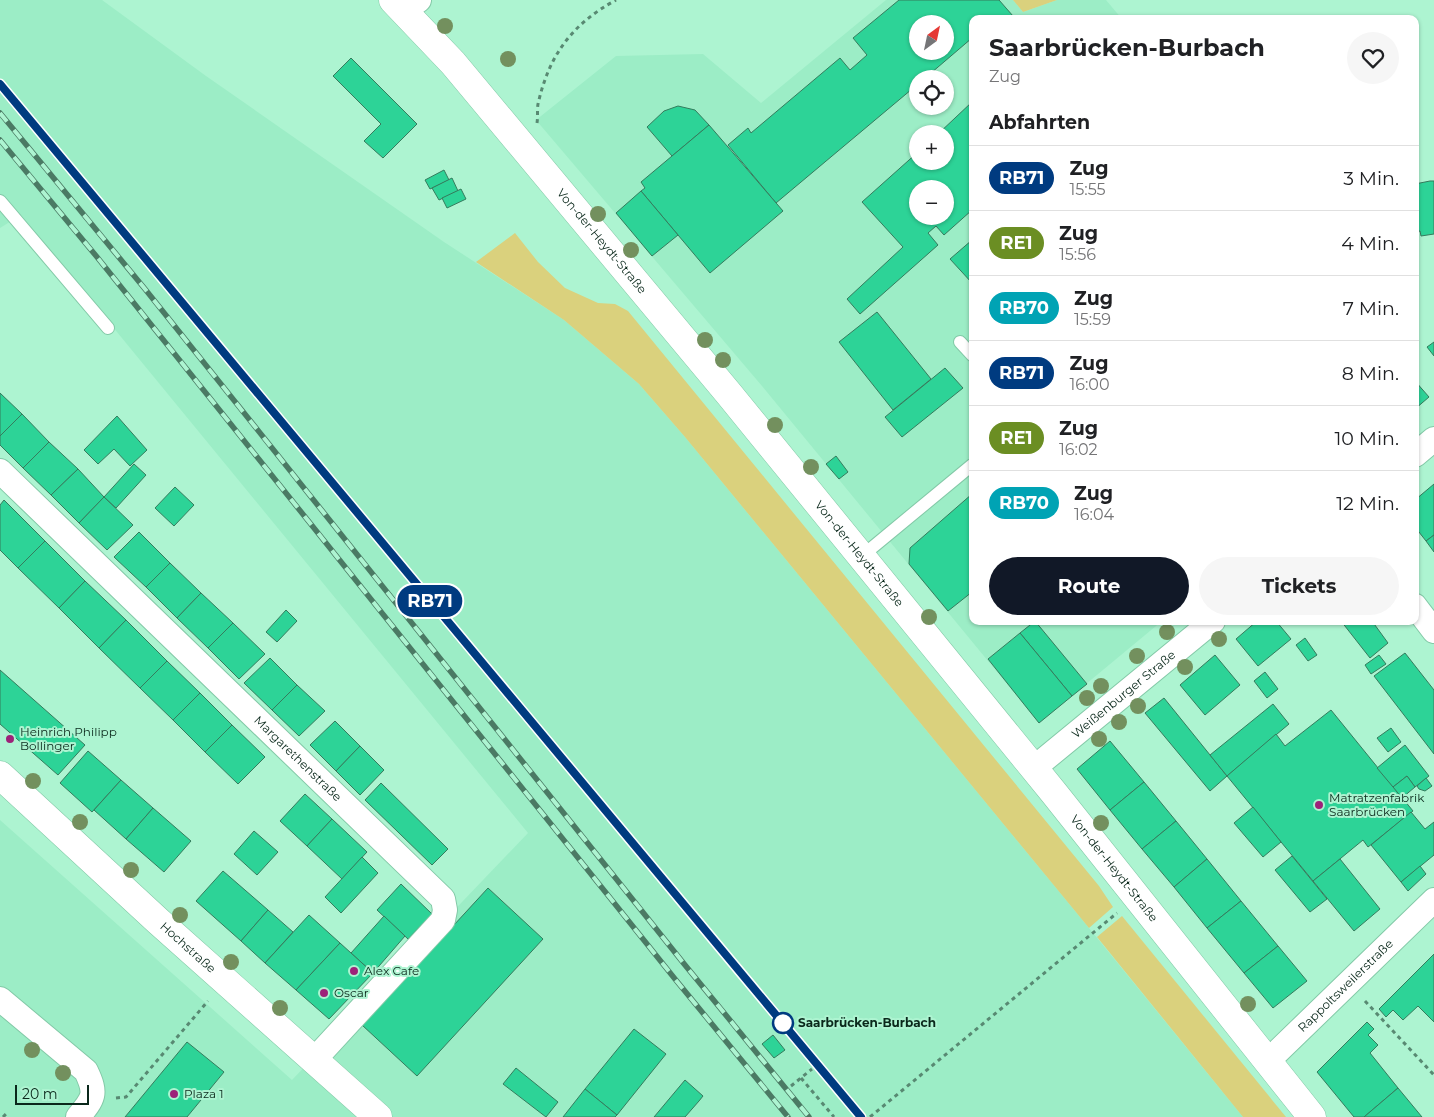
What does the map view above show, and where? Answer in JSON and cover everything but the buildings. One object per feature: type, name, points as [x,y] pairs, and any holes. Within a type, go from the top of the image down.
[{"type":"main road","name":"Von-der-Heydt-Straße","points":[[405,4],[862,556],[1034,768],[1312,1117]]},
{"type":"main road","name":"Hochstraße","points":[[0,775],[158,921],[378,1117]]},
{"type":"street","points":[[1419,452],[1434,439]]},
{"type":"street","name":"Margarethenstraße","points":[[0,471],[443,899],[445,910],[443,920],[314,1060]]},
{"type":"street","points":[[1419,611],[1434,631]]},
{"type":"street","name":"Weißenburger Straße","points":[[1034,768],[1208,625]]},
{"type":"street","name":"Rappoltsweilerstraße","points":[[1268,1061],[1431,911]]},
{"type":"street","points":[[0,999],[86,1071],[94,1086],[84,1110]]},
{"type":"lane","points":[[0,201],[108,328]]},
{"type":"lane","points":[[960,342],[969,352]]},
{"type":"lane","points":[[862,556],[969,467]]},
{"type":"path","points":[[538,122],[537,106],[542,89],[553,60],[566,38],[580,24],[616,0]]},
{"type":"path","points":[[870,1117],[1119,912]]},
{"type":"path","points":[[1359,995],[1434,1075]]},
{"type":"path","points":[[84,1110],[126,1097],[206,1004]]},
{"type":"path","points":[[791,1086],[812,1069]]},
{"type":"path","points":[[801,1078],[834,1117]]},
{"type":"shaded area","points":[[0,0],[102,0],[206,76],[444,242],[564,320],[639,384],[685,437],[1243,1117],[0,1117],[0,820],[292,1080],[528,833],[21,215],[0,228]]},
{"type":"shaded area","points":[[886,0],[1013,0],[1023,12],[1057,0],[1106,0],[1119,15],[969,15],[969,625],[1157,625],[1039,723],[762,386],[536,120],[616,56],[703,54],[761,103]]},
{"type":"shaded area","points":[[1013,0],[1057,0],[1023,12]]},
{"type":"shaded area","points":[[515,233],[538,262],[565,288],[598,303],[615,304],[628,311],[1099,886],[1113,907],[1089,928],[685,437],[639,384],[564,320],[476,262]]},
{"type":"shaded area","points":[[1122,916],[1286,1117],[1243,1117],[1097,937]]},
{"type":"railway","points":[[0,84],[861,1117]]},
{"type":"railway","points":[[0,113],[145,289],[685,965],[809,1117]]},
{"type":"railway","points":[[0,140],[97,257],[675,979],[788,1117]]},
{"type":"train","name":"RB71","points":[[0,84],[861,1117]]},
{"type":"place","name":"Heinrich Philipp Bollinger","points":[[10,739]]},
{"type":"place","name":"Matratzenfabrik Saarbrücken","points":[[1319,805]]},
{"type":"place","name":"Alex Cafe","points":[[354,971]]},
{"type":"place","name":"Oscar","points":[[324,993]]},
{"type":"place","name":"Saarbrücken-Burbach","points":[[783,1023]]},
{"type":"place","name":"Plaza 1","points":[[174,1094]]}]
